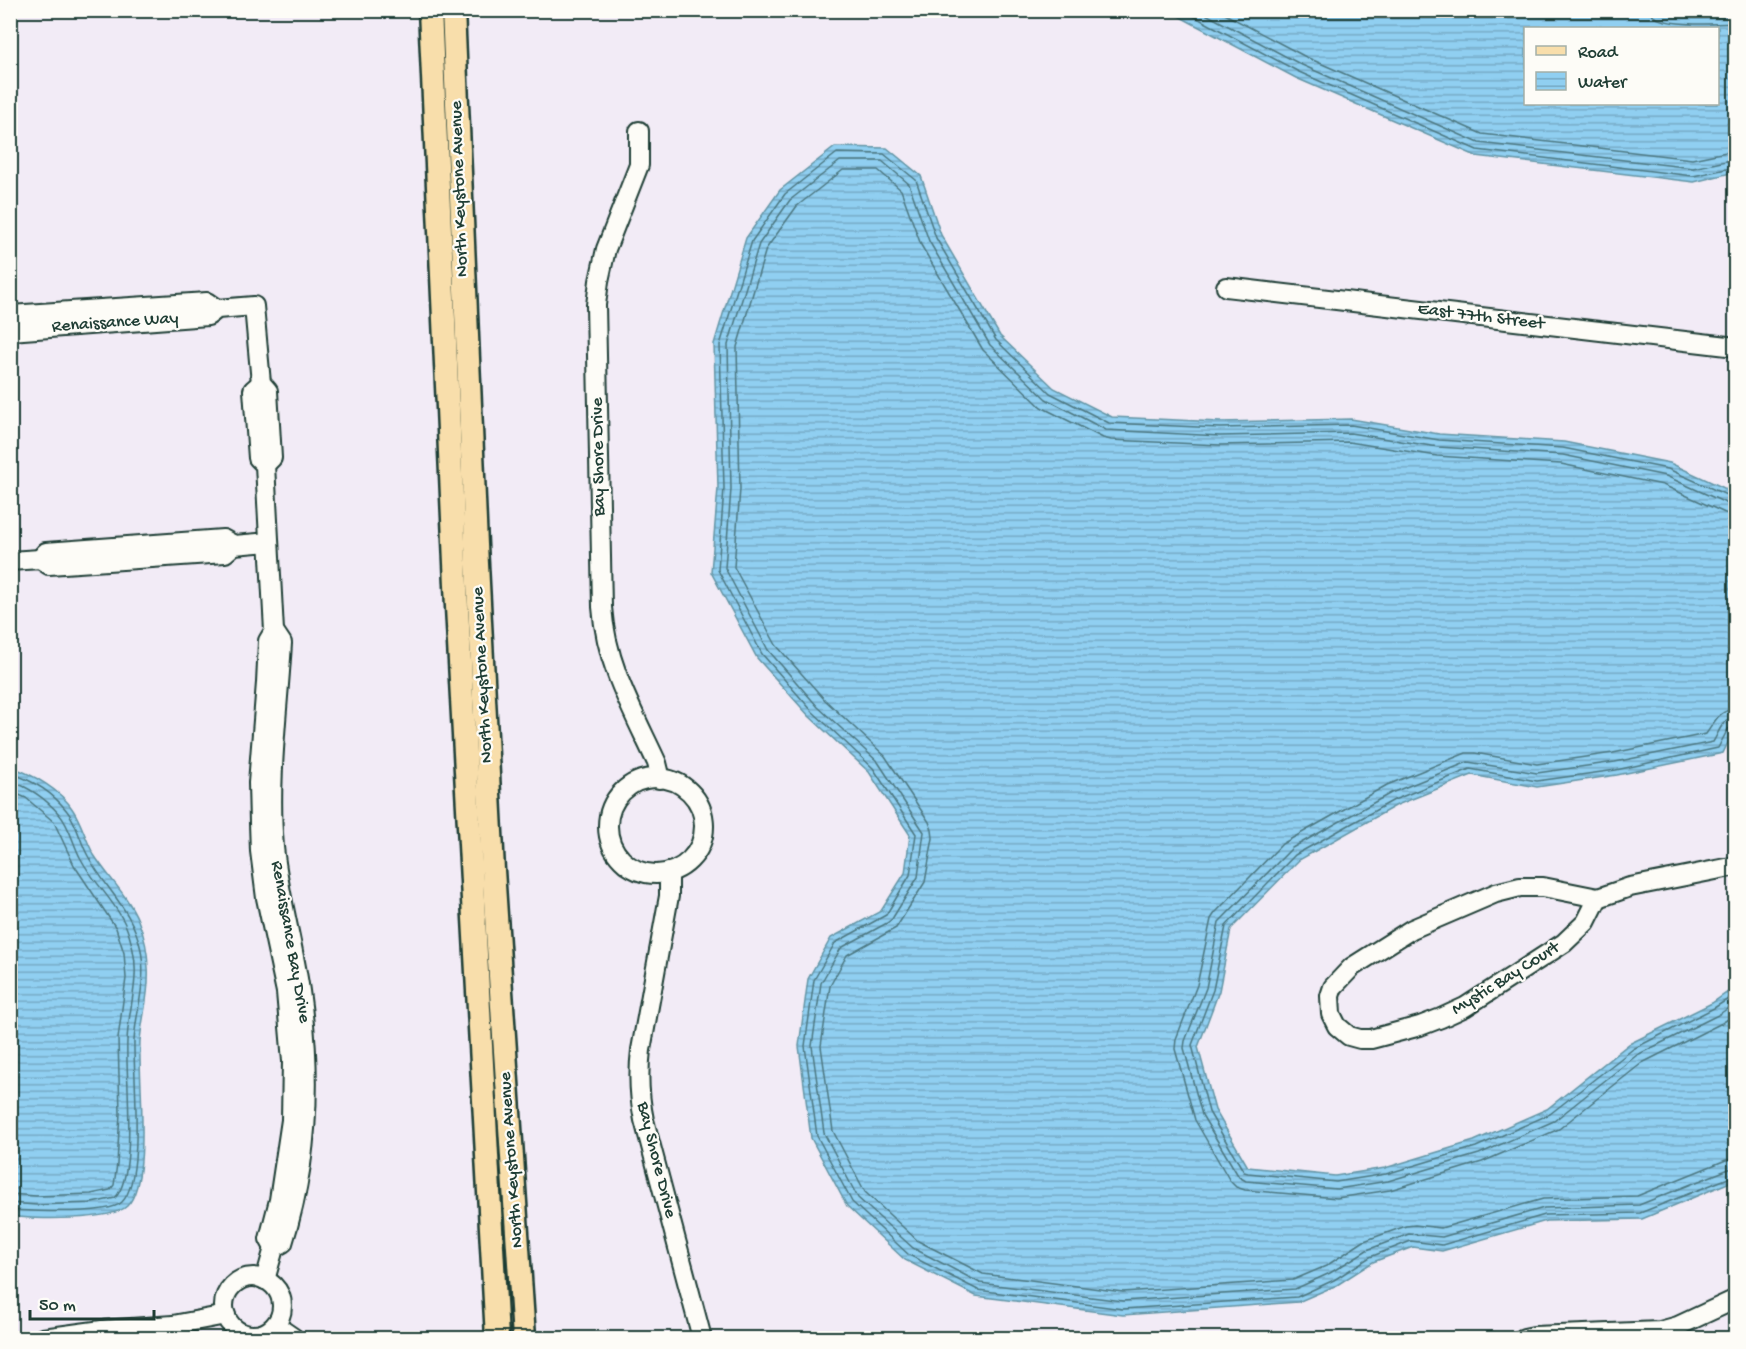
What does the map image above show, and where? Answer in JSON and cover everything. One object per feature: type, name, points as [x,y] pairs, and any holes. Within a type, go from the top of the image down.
[{"type":"main road","name":"North Keystone Avenue","points":[[430,10],[443,43],[524,1338]]},
{"type":"main road","name":"North Keystone Avenue","points":[[453,10],[443,43],[458,607],[497,1338]]},
{"type":"street","name":"Bay Shore Drive","points":[[639,131],[639,165],[606,249],[597,297],[602,607],[605,636],[613,667],[657,763],[660,771],[659,779]]},
{"type":"street","name":"East 77th Street","points":[[1226,287],[1736,347]]},
{"type":"street","name":"Renaissance Way","points":[[10,315],[207,302],[218,309]]},
{"type":"street","name":"Renaissance Way","points":[[10,331],[208,316],[218,309],[254,306]]},
{"type":"street","name":"Renaissance Bay Drive","points":[[254,306],[261,383],[268,391],[272,446],[272,458],[265,465],[274,631],[268,641],[258,774],[258,823],[266,898],[286,992],[292,1061],[291,1120],[279,1200],[269,1239],[274,1248],[265,1280]]},
{"type":"street","points":[[10,561],[40,559],[46,552],[223,539],[234,545],[269,542]]},
{"type":"street","points":[[659,779],[674,782],[686,789],[696,800],[703,821],[703,836],[693,856],[682,866],[657,874],[646,873],[626,863],[615,850],[608,828],[613,806],[622,792],[642,781],[659,779]]},
{"type":"street","points":[[1598,898],[1630,887],[1736,866]]},
{"type":"street","name":"Bay Shore Drive","points":[[669,872],[669,896],[641,1050],[639,1085],[644,1120],[702,1338]]},
{"type":"street","name":"Mystic Bay Court","points":[[1520,887],[1543,887],[1598,898],[1586,922],[1577,933],[1556,950],[1480,998],[1441,1018],[1401,1032],[1360,1039],[1345,1034],[1332,1017],[1329,1007],[1330,996],[1333,987],[1342,977],[1352,967],[1412,929],[1496,893],[1520,887]]},
{"type":"street","points":[[248,1278],[265,1280],[278,1291],[282,1311],[275,1325],[270,1329],[259,1334],[245,1336],[232,1326],[226,1315],[227,1293],[236,1283],[248,1278]]},
{"type":"street","points":[[1524,1338],[1660,1331],[1678,1326],[1736,1299]]},
{"type":"street","points":[[43,1338],[102,1330],[173,1325],[226,1315]]},
{"type":"street","points":[[275,1325],[294,1338]]},
{"type":"water","points":[[1169,11],[1637,11],[1694,18],[1735,17],[1735,172],[1694,182],[1476,156],[1296,78]]},
{"type":"water","points":[[835,147],[887,148],[921,176],[941,235],[1000,336],[1054,388],[1112,417],[1220,422],[1351,419],[1439,434],[1564,442],[1670,463],[1735,493],[1736,726],[1723,753],[1617,775],[1537,787],[1472,775],[1397,805],[1299,860],[1231,929],[1219,991],[1198,1047],[1215,1110],[1248,1167],[1335,1176],[1385,1168],[1474,1141],[1547,1109],[1629,1044],[1712,1003],[1735,987],[1735,1180],[1642,1219],[1546,1221],[1442,1251],[1413,1247],[1373,1262],[1337,1285],[1298,1302],[1123,1315],[976,1296],[905,1260],[847,1206],[811,1138],[799,1046],[808,979],[831,938],[881,911],[905,873],[910,835],[869,772],[809,716],[757,658],[711,572],[718,488],[714,344],[746,238],[780,190]]},
{"type":"water","points":[[11,767],[45,784],[68,803],[94,855],[134,911],[145,944],[148,977],[140,1041],[142,1152],[135,1193],[127,1206],[119,1211],[89,1217],[53,1219],[11,1216]]}]
